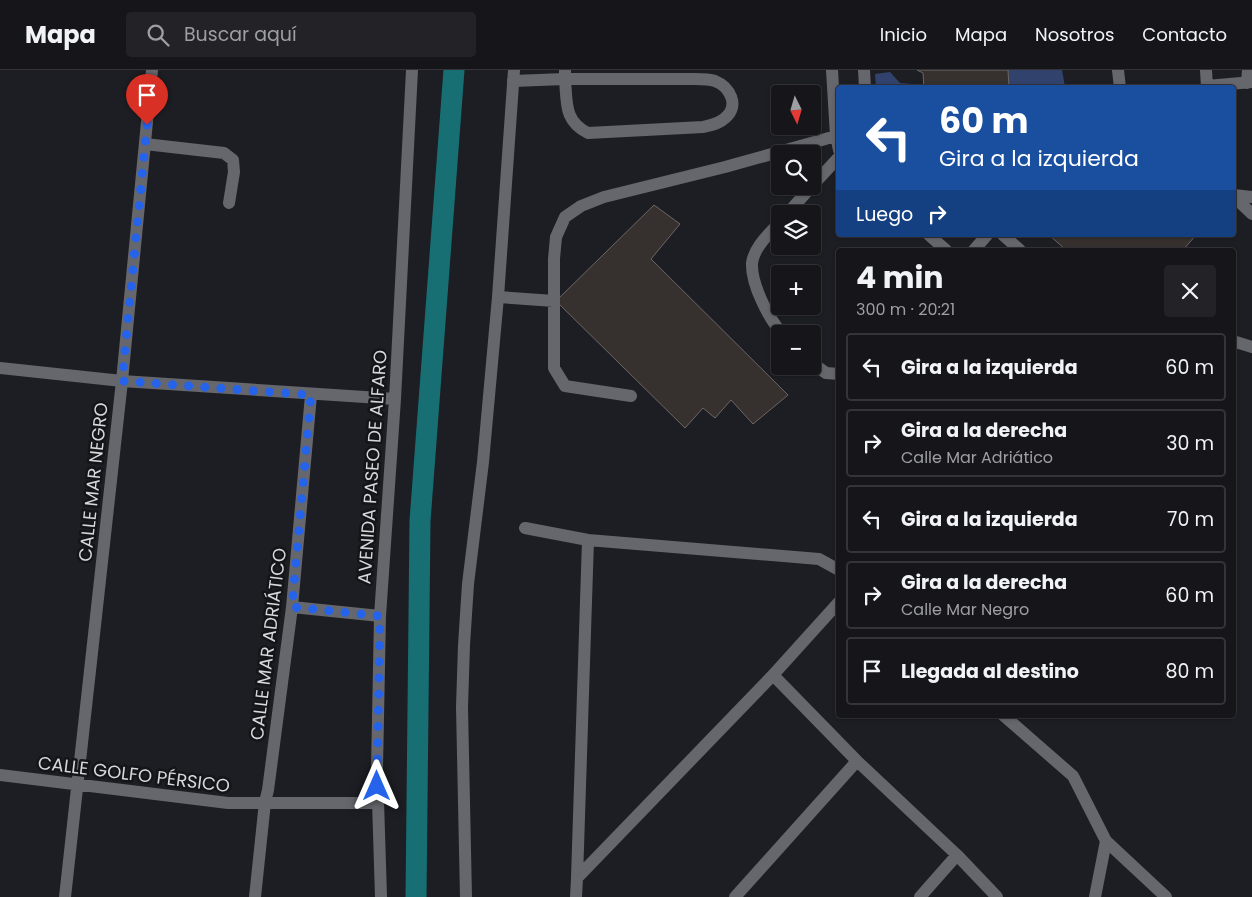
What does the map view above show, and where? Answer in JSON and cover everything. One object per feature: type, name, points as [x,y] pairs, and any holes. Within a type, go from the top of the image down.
[{"type":"street","name":"CALLE MAR NEGRO","points":[[65,897],[122,381],[152,70]]},
{"type":"street","name":"AVENIDA PASEO DE ALFARO","points":[[381,897],[378,803],[380,616],[395,399],[412,70]]},
{"type":"street","points":[[631,396],[565,386],[554,368],[554,259],[556,236],[565,217],[581,206],[604,197],[725,167],[836,136],[832,70]]},
{"type":"street","points":[[864,70],[865,85]]},
{"type":"street","points":[[1118,70],[1120,85]]},
{"type":"street","points":[[1206,70],[1207,85]]},
{"type":"street","points":[[466,897],[462,707],[464,645],[468,584],[483,462],[498,297],[514,76],[565,74],[713,80],[727,88],[732,98],[732,107],[727,118],[718,123],[703,127],[588,132],[578,128],[570,118],[566,103],[565,74]]},
{"type":"street","points":[[1216,85],[1249,78]]},
{"type":"street","points":[[145,144],[224,153],[233,160],[234,172],[229,203]]},
{"type":"street","points":[[821,176],[836,160]]},
{"type":"street","points":[[795,205],[804,195]]},
{"type":"street","points":[[1236,196],[1252,197]]},
{"type":"street","points":[[1236,198],[1252,214]]},
{"type":"street","points":[[771,233],[757,250],[752,263],[755,281],[766,310],[777,325]]},
{"type":"street","points":[[931,237],[944,248]]},
{"type":"street","points":[[976,248],[986,237]]},
{"type":"street","points":[[1005,237],[1018,248]]},
{"type":"street","points":[[498,297],[554,301]]},
{"type":"street","points":[[1236,342],[1252,347]]},
{"type":"street","points":[[0,368],[122,381],[311,395],[395,399]]},
{"type":"street","points":[[821,369],[826,373],[836,374]]},
{"type":"street","name":"CALLE MAR ADRIÁTICO","points":[[255,897],[265,802],[292,607],[311,395]]},
{"type":"street","points":[[525,528],[588,540],[819,559],[836,568]]},
{"type":"street","points":[[576,897],[588,540]]},
{"type":"street","points":[[577,878],[773,675],[836,605]]},
{"type":"street","points":[[292,607],[380,616]]},
{"type":"street","points":[[773,675],[857,761],[957,855],[997,897]]},
{"type":"street","points":[[1006,718],[1073,776],[1106,841],[1166,897]]},
{"type":"street","points":[[735,897],[857,761]]},
{"type":"street","name":"CALLE GOLFO PÉRSICO","points":[[0,775],[228,803],[378,803]]},
{"type":"street","points":[[1095,897],[1106,841]]},
{"type":"street","points":[[920,897],[957,855]]},
{"type":"shaded area","points":[[1008,70],[1062,70],[1065,85],[1009,85]]},
{"type":"shaded area","points":[[890,72],[900,83],[924,85],[876,85],[875,74]]},
{"type":"building","points":[[917,70],[1008,70],[1009,85],[924,85],[923,73]]},
{"type":"building","points":[[654,205],[680,224],[651,259],[788,395],[753,424],[731,400],[715,418],[703,408],[685,428],[556,301]]},
{"type":"building","points":[[1051,237],[1194,237],[1185,248],[1064,248]]},
{"type":"waterway","points":[[416,897],[420,521],[454,70]]},
{"type":"route","points":[[147,125],[122,381],[311,395],[292,607],[380,616],[377,786]]}]
